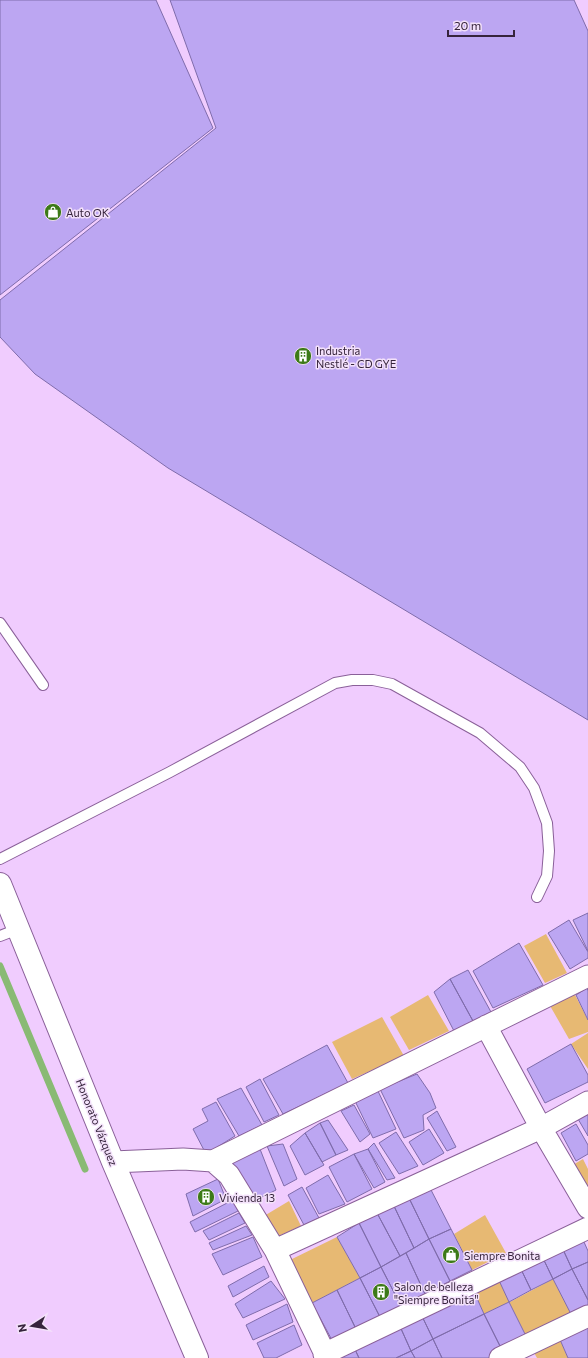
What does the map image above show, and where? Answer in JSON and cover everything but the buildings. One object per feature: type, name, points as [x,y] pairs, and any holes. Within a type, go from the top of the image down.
[{"type":"street","name":"Honorato Vázquez","points":[[0,884],[9,933],[113,1162],[197,1358]]},
{"type":"street","points":[[113,1162],[183,1159],[213,1161],[588,976]]},
{"type":"street","points":[[486,1026],[540,1128],[588,1208]]},
{"type":"street","points":[[275,1250],[540,1128],[588,1102]]},
{"type":"street","points":[[213,1161],[229,1175],[275,1250],[325,1356],[588,1228]]},
{"type":"street","points":[[500,1358],[588,1316]]},
{"type":"lane","points":[[0,623],[43,686]]},
{"type":"lane","points":[[0,859],[170,772],[334,683],[352,680],[373,680],[392,684],[480,734],[520,767],[534,788],[547,823],[549,851],[548,876],[537,897]]},
{"type":"shaded area","points":[[546,934],[567,973],[545,983],[524,946]]},
{"type":"shaded area","points":[[573,991],[588,1020],[588,1032],[569,1039],[549,1004]]},
{"type":"shaded area","points":[[428,995],[449,1031],[409,1050],[390,1017]]},
{"type":"shaded area","points":[[382,1017],[404,1056],[352,1079],[332,1042]]},
{"type":"shaded area","points":[[588,1033],[588,1069],[571,1044]]},
{"type":"shaded area","points":[[583,1159],[588,1169],[588,1197],[571,1166]]},
{"type":"shaded area","points":[[289,1201],[301,1226],[276,1237],[264,1216]]},
{"type":"shaded area","points":[[485,1215],[506,1253],[472,1270],[454,1234]]},
{"type":"shaded area","points":[[337,1237],[360,1278],[312,1303],[290,1260]]},
{"type":"shaded area","points":[[496,1274],[510,1302],[553,1279],[573,1318],[528,1340],[509,1302],[484,1314],[471,1285]]},
{"type":"shaded area","points":[[558,1335],[568,1358],[537,1358],[532,1349]]},
{"type":"waterway","points":[[0,966],[85,1169]]},
{"type":"place","name":"Auto OK","points":[[53,212]]},
{"type":"place","name":"Industria Nestlé - CD GYE","points":[[303,356]]},
{"type":"place","name":"Vivienda 13","points":[[206,1197]]},
{"type":"place","name":"Siempre Bonita","points":[[451,1255]]},
{"type":"place","name":"Salon de belleza \"Siempre Bonita\"","points":[[381,1292]]}]
